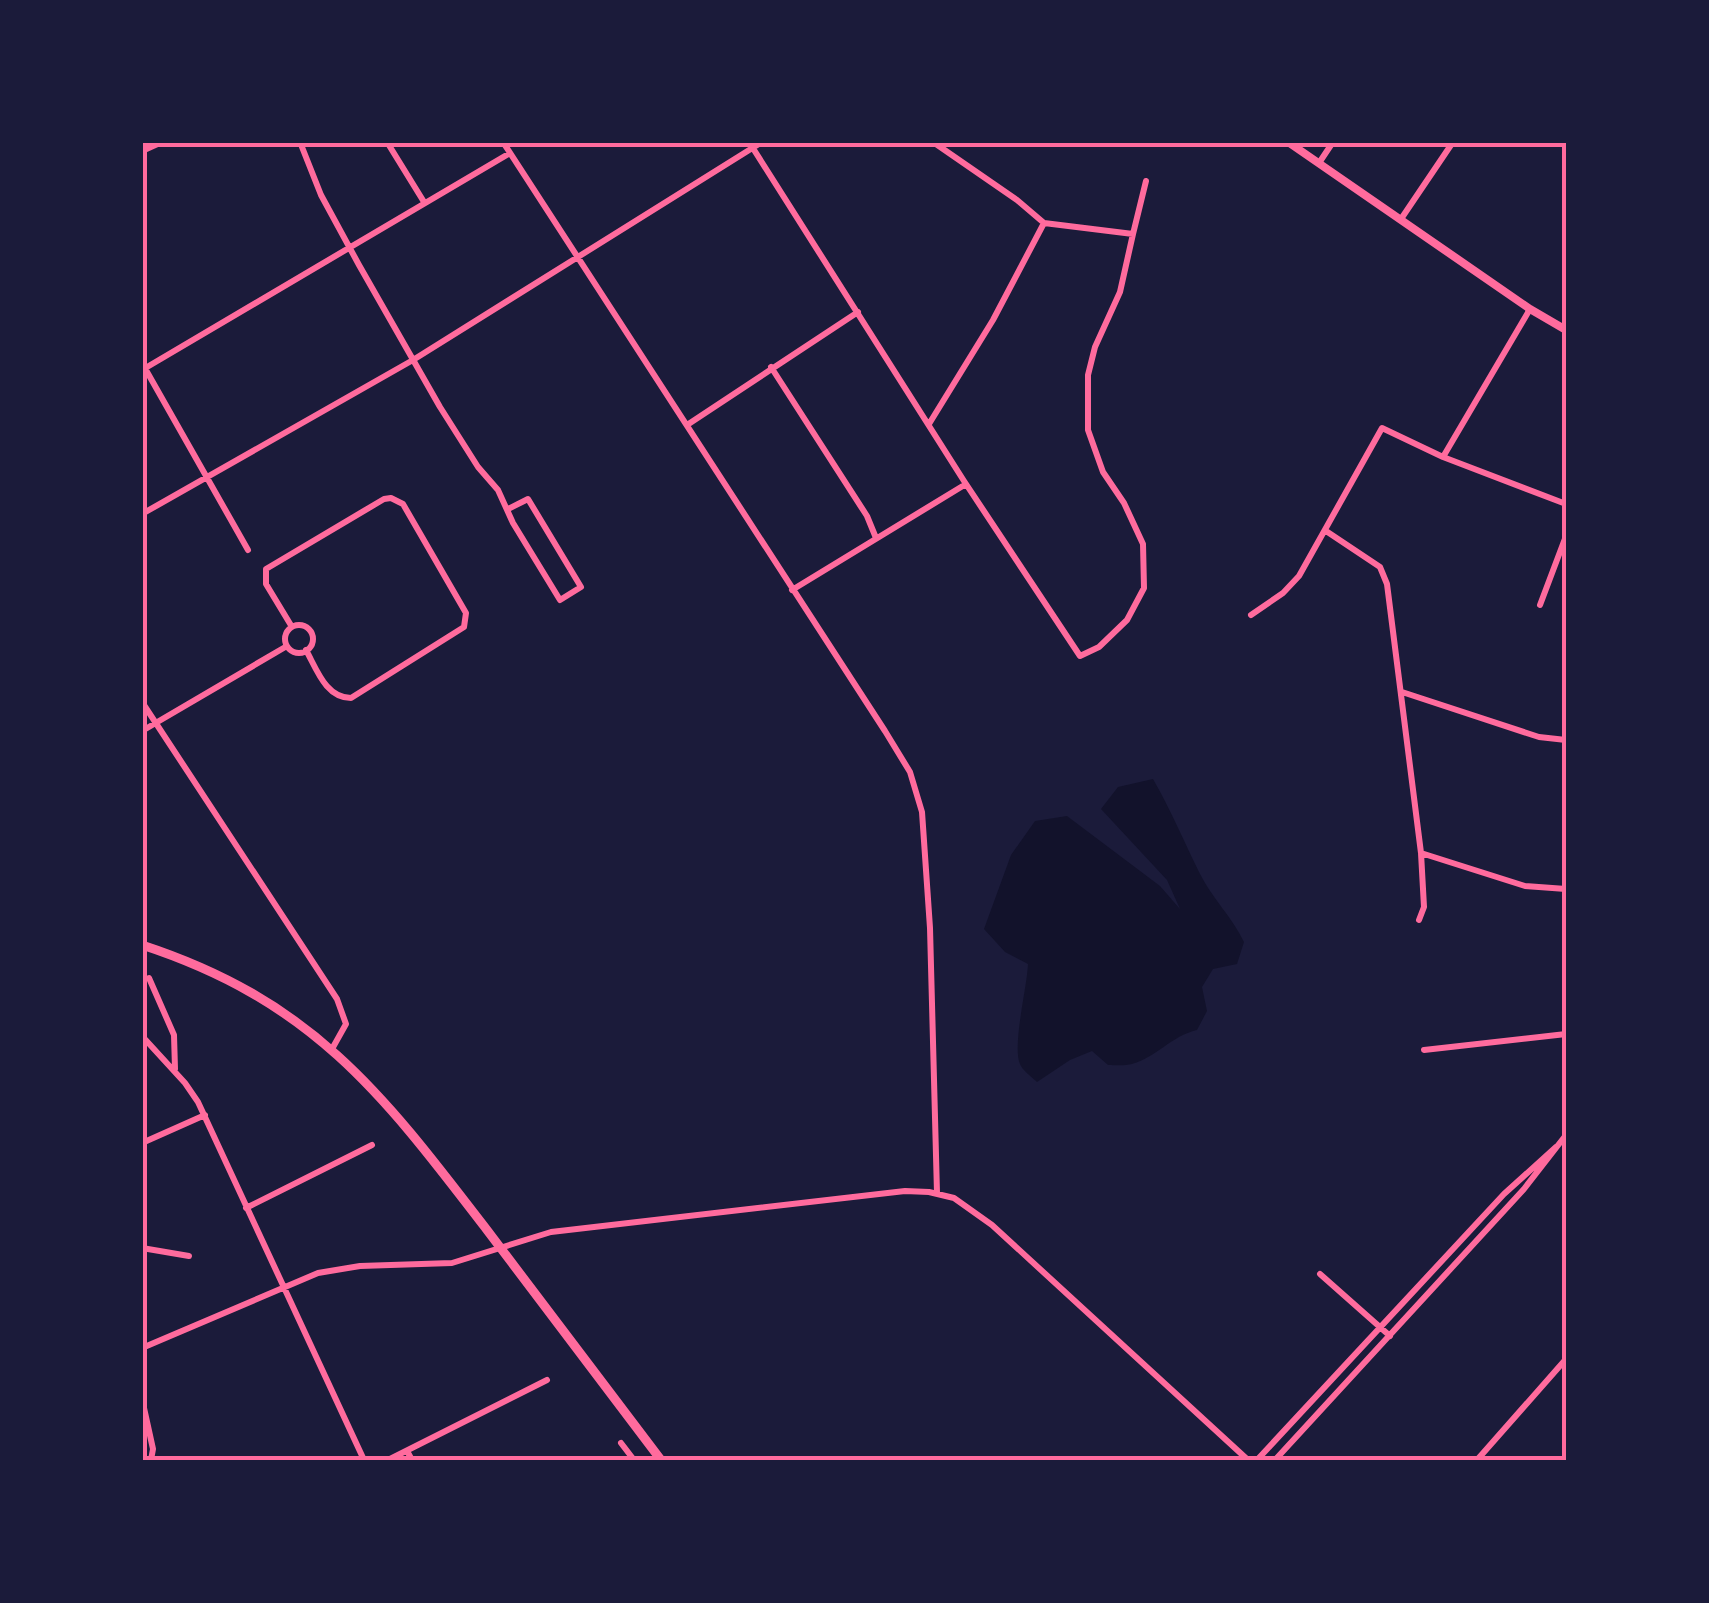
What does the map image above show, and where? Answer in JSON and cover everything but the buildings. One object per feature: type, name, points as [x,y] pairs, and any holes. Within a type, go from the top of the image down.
[{"type":"main road","points":[[142,945],[236,983],[279,1009],[332,1049],[391,1107],[662,1460]]},
{"type":"street","points":[[142,151],[162,142]]},
{"type":"street","points":[[300,142],[321,195],[348,246],[473,460],[498,490],[508,509],[560,600],[581,587],[528,500],[508,509]]},
{"type":"street","points":[[387,142],[424,202]]},
{"type":"street","points":[[503,142],[910,772],[920,799],[928,866],[937,1193]]},
{"type":"street","points":[[142,514],[413,360],[751,145],[762,142]]},
{"type":"street","points":[[934,142],[1044,221],[1133,234]]},
{"type":"street","points":[[1288,142],[1566,330]]},
{"type":"street","points":[[1319,163],[1333,142]]},
{"type":"street","points":[[1401,219],[1453,142]]},
{"type":"street","points":[[751,145],[1080,656],[1099,647],[1127,620],[1144,588],[1143,544],[1124,503],[1103,472],[1088,430],[1088,375],[1095,347],[1120,292],[1146,181]]},
{"type":"street","points":[[248,550],[144,367],[510,153]]},
{"type":"street","points":[[929,424],[993,320],[1044,221]]},
{"type":"street","points":[[1444,456],[1530,308]]},
{"type":"street","points":[[686,425],[858,312]]},
{"type":"street","points":[[771,367],[867,516],[876,538]]},
{"type":"street","points":[[1251,615],[1292,585],[1382,428],[1566,504]]},
{"type":"street","points":[[792,590],[966,484]]},
{"type":"street","points":[[292,627],[266,584],[266,569],[384,499],[403,504],[466,614],[464,627],[351,698],[340,698],[328,689],[306,650]]},
{"type":"street","points":[[1326,530],[1368,557],[1384,573],[1421,854],[1424,906],[1420,920]]},
{"type":"street","points":[[1540,605],[1566,536]]},
{"type":"street","points":[[304,626],[310,631],[313,639],[306,650],[297,652],[287,646],[286,634],[292,627],[304,626]]},
{"type":"street","points":[[142,731],[287,646]]},
{"type":"street","points":[[1402,692],[1524,733],[1566,740]]},
{"type":"street","points":[[142,702],[342,1007],[346,1024],[332,1049]]},
{"type":"street","points":[[1421,854],[1525,886],[1566,889]]},
{"type":"street","points":[[149,978],[174,1035],[175,1071]]},
{"type":"street","points":[[1424,1050],[1566,1034]]},
{"type":"street","points":[[142,1036],[175,1071],[205,1116],[364,1460]]},
{"type":"street","points":[[142,1143],[205,1116]]},
{"type":"street","points":[[1275,1460],[1478,1241],[1566,1135]]},
{"type":"street","points":[[246,1208],[372,1145]]},
{"type":"street","points":[[1257,1460],[1468,1232],[1533,1164],[1557,1146]]},
{"type":"street","points":[[142,1348],[331,1270],[442,1264],[551,1232],[890,1192],[937,1193],[966,1204],[992,1224],[1248,1460]]},
{"type":"street","points":[[1468,1232],[1478,1241]]},
{"type":"street","points":[[142,1248],[190,1256]]},
{"type":"street","points":[[1320,1274],[1390,1336]]},
{"type":"street","points":[[1477,1460],[1566,1359]]},
{"type":"street","points":[[388,1460],[548,1380]]},
{"type":"street","points":[[1317,1396],[1326,1405]]},
{"type":"street","points":[[142,1399],[152,1460]]},
{"type":"street","points":[[620,1444],[634,1460]]},
{"type":"street","points":[[407,1451],[412,1460]]},
{"type":"shaded area","points":[[1153,779],[1205,883],[1244,942],[1237,964],[1213,969],[1202,987],[1207,1011],[1197,1030],[1129,1065],[1108,1065],[1092,1051],[1037,1082],[1021,1066],[1018,1056],[1028,964],[1005,952],[984,929],[1011,855],[1035,821],[1067,816],[1160,886],[1180,909],[1167,880],[1101,809],[1118,787]]}]
